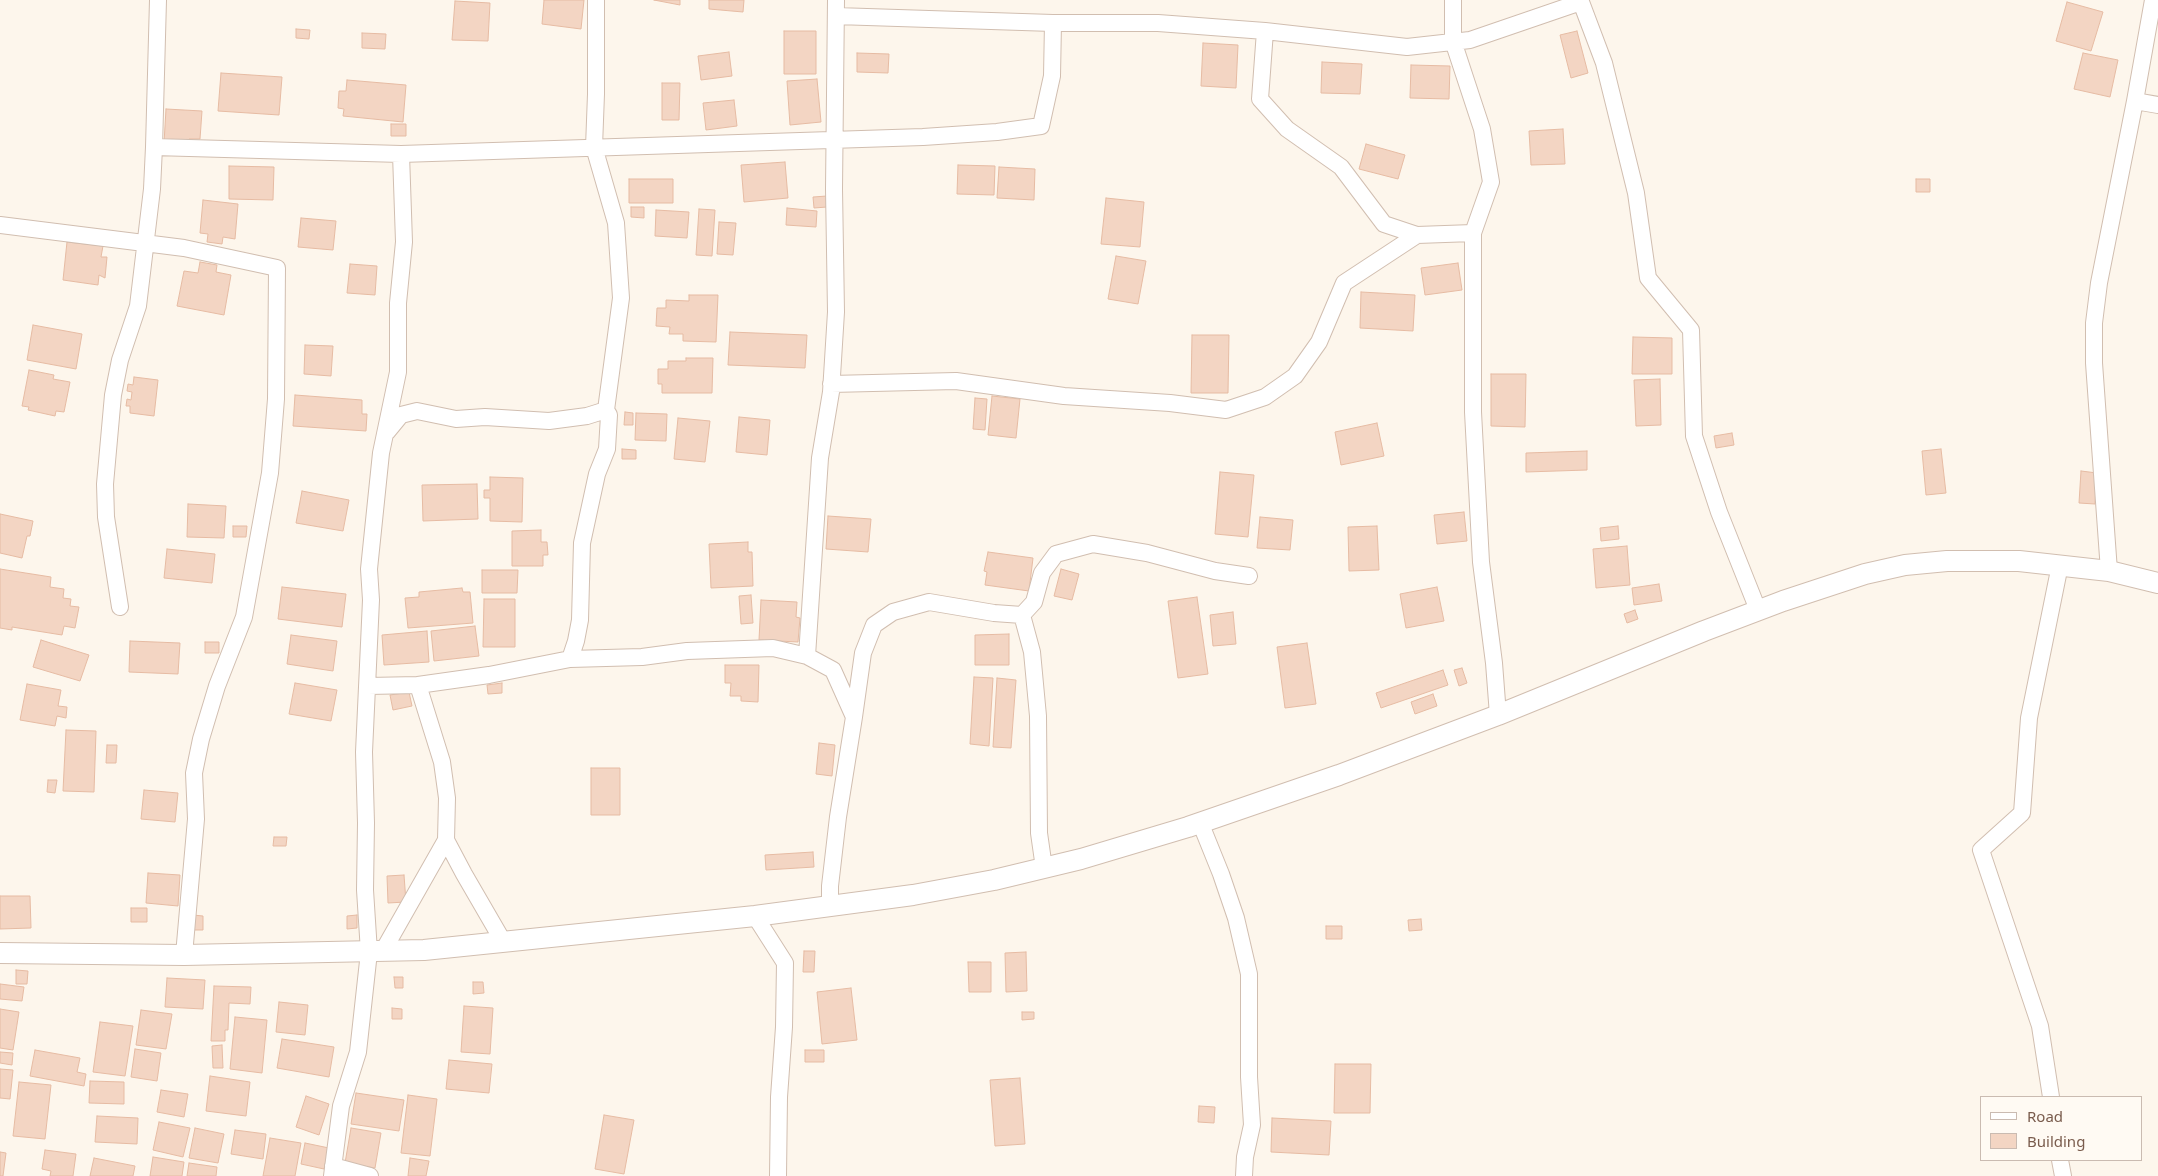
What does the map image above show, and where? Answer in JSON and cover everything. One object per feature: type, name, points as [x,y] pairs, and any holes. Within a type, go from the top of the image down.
[{"type":"street","points":[[120,607],[106,517],[105,484],[113,395],[120,360],[138,306],[144,243],[152,189],[158,0]]},
{"type":"street","points":[[570,659],[576,642],[580,620],[582,543],[597,474],[607,449],[610,425],[609,415],[606,410],[621,298],[616,223],[594,147],[596,0]]},
{"type":"street","points":[[1453,0],[1453,41],[1482,129],[1491,182],[1473,233],[1473,412],[1481,562],[1494,663],[1498,715]]},
{"type":"street","points":[[2109,571],[2094,363],[2094,323],[2099,283],[2153,0]]},
{"type":"street","points":[[807,656],[820,458],[831,384],[836,312],[836,8],[1053,24],[1158,22],[1407,47],[1470,40],[1580,1],[1604,63],[1633,184],[1648,278],[1691,330],[1694,436],[1719,512],[1758,610]]},
{"type":"street","points":[[154,147],[401,154],[988,133],[1041,126],[1052,76],[1053,24]]},
{"type":"street","points":[[1265,32],[1260,99],[1287,129],[1341,167],[1384,224],[1417,235],[1473,233]]},
{"type":"street","points":[[2135,101],[2158,105]]},
{"type":"street","points":[[370,1176],[333,1171],[341,1106],[358,1052],[376,951],[365,890],[364,752],[371,600],[370,555],[381,453],[398,372],[398,303],[404,242],[401,154]]},
{"type":"street","points":[[0,225],[184,248],[277,268],[276,399],[270,473],[244,617],[217,686],[201,738],[194,773],[196,819],[184,955]]},
{"type":"street","points":[[831,384],[956,381],[1064,396],[1170,403],[1226,410],[1265,397],[1295,376],[1319,342],[1344,283],[1417,235]]},
{"type":"street","points":[[386,433],[401,415],[417,411],[456,419],[485,416],[549,421],[587,416],[606,410]]},
{"type":"street","points":[[1022,615],[1034,602],[1042,573],[1056,554],[1094,544],[1147,553],[1215,571],[1249,576]]},
{"type":"street","points":[[0,953],[184,955],[376,951],[504,943],[830,907],[994,880],[1081,859],[1200,822],[1339,775],[1498,715],[1704,630],[1857,577],[1906,564],[1947,561],[2019,561],[2060,564],[2109,571],[2158,583]]},
{"type":"street","points":[[2052,1096],[2040,1026],[1981,850],[2022,812],[2029,718],[2060,564]]},
{"type":"street","points":[[830,907],[838,817],[863,653],[874,625],[892,612],[929,602],[994,613],[1022,615]]},
{"type":"street","points":[[1022,615],[1032,652],[1037,707],[1039,833],[1044,868]]},
{"type":"street","points":[[368,686],[418,685],[489,675],[570,659],[642,657],[687,651],[773,648],[807,656],[833,670],[854,717]]},
{"type":"street","points":[[418,685],[442,762],[447,798],[446,840],[504,943]]},
{"type":"street","points":[[1200,822],[1236,918],[1249,974],[1249,1077],[1252,1124],[1245,1157],[1244,1176]]},
{"type":"street","points":[[376,951],[446,840]]},
{"type":"street","points":[[755,916],[785,963],[784,1028],[779,1097],[778,1176]]},
{"type":"street","points":[[2060,1161],[2063,1176]]},
{"type":"building","points":[[544,0],[584,0],[581,29],[542,24]]},
{"type":"building","points":[[654,0],[680,0],[680,5]]},
{"type":"building","points":[[709,0],[744,0],[743,12],[709,9]]},
{"type":"building","points":[[455,1],[490,3],[488,41],[452,40]]},
{"type":"building","points":[[2067,2],[2103,12],[2091,51],[2056,41]]},
{"type":"building","points":[[296,29],[310,30],[309,39],[296,38]]},
{"type":"building","points":[[784,31],[816,31],[816,74],[784,74]]},
{"type":"building","points":[[1577,31],[1588,73],[1571,78],[1560,35]]},
{"type":"building","points":[[362,33],[386,34],[385,49],[362,48]]},
{"type":"building","points":[[1203,43],[1238,45],[1236,88],[1201,86]]},
{"type":"building","points":[[729,52],[732,76],[701,80],[698,56]]},
{"type":"building","points":[[857,53],[889,54],[888,73],[857,72]]},
{"type":"building","points":[[2083,53],[2118,60],[2110,97],[2074,89]]},
{"type":"building","points":[[1322,62],[1362,64],[1360,94],[1321,93]]},
{"type":"building","points":[[1411,65],[1450,66],[1449,99],[1410,98]]},
{"type":"building","points":[[221,73],[282,77],[279,115],[218,111]]},
{"type":"building","points":[[817,79],[821,122],[790,125],[787,81]]},
{"type":"building","points":[[347,80],[406,85],[403,122],[343,116],[344,109],[338,108],[339,91],[346,91]]},
{"type":"building","points":[[662,83],[680,83],[679,120],[662,120]]},
{"type":"building","points":[[734,100],[737,126],[706,130],[703,103]]},
{"type":"building","points":[[166,109],[202,111],[200,139],[189,139],[189,144],[164,143]]},
{"type":"building","points":[[391,124],[406,124],[406,136],[391,136]]},
{"type":"building","points":[[1563,129],[1565,164],[1531,165],[1529,131]]},
{"type":"building","points":[[1366,144],[1405,155],[1398,179],[1359,169]]},
{"type":"building","points":[[785,162],[788,198],[744,202],[741,165]]},
{"type":"building","points":[[958,165],[995,166],[994,195],[957,194]]},
{"type":"building","points":[[229,166],[274,167],[273,200],[229,199]]},
{"type":"building","points":[[999,167],[1035,169],[1034,200],[997,198]]},
{"type":"building","points":[[629,179],[673,179],[673,203],[629,203]]},
{"type":"building","points":[[1916,179],[1930,179],[1930,192],[1916,192]]},
{"type":"building","points":[[827,196],[827,207],[814,208],[813,197]]},
{"type":"building","points":[[1106,198],[1144,202],[1140,247],[1101,244]]},
{"type":"building","points":[[203,200],[238,204],[235,239],[223,237],[222,244],[207,242],[208,234],[200,233]]},
{"type":"building","points":[[631,207],[644,207],[644,218],[631,217]]},
{"type":"building","points":[[787,208],[817,211],[816,227],[786,225]]},
{"type":"building","points":[[699,209],[715,210],[712,256],[696,255]]},
{"type":"building","points":[[656,210],[689,212],[687,238],[655,236]]},
{"type":"building","points":[[301,218],[336,221],[333,250],[298,247]]},
{"type":"building","points":[[719,222],[736,223],[733,255],[717,254]]},
{"type":"building","points":[[67,242],[103,246],[101,257],[107,257],[105,278],[99,275],[98,285],[63,280]]},
{"type":"building","points":[[1116,256],[1146,261],[1138,304],[1108,299]]},
{"type":"building","points":[[200,262],[217,265],[216,272],[231,275],[224,315],[177,306],[184,271],[198,273]]},
{"type":"building","points":[[1458,263],[1462,290],[1425,295],[1421,268]]},
{"type":"building","points":[[350,264],[377,266],[375,295],[347,293]]},
{"type":"building","points":[[1361,292],[1415,295],[1413,331],[1360,328]]},
{"type":"building","points":[[689,295],[718,295],[716,342],[683,341],[683,334],[669,334],[670,327],[656,326],[657,308],[666,308],[666,300],[689,301]]},
{"type":"building","points":[[33,325],[82,334],[76,369],[27,360]]},
{"type":"building","points":[[730,332],[807,335],[805,368],[728,365]]},
{"type":"building","points":[[1192,335],[1229,335],[1228,393],[1191,393]]},
{"type":"building","points":[[1633,337],[1672,338],[1672,374],[1632,374]]},
{"type":"building","points":[[305,345],[333,346],[331,376],[304,374]]},
{"type":"building","points":[[686,358],[713,358],[712,393],[662,393],[662,384],[658,384],[658,369],[668,369],[668,361],[686,361]]},
{"type":"building","points":[[29,370],[54,375],[53,379],[70,382],[64,412],[56,411],[55,416],[28,410],[29,407],[22,406]]},
{"type":"building","points":[[1491,374],[1526,374],[1525,427],[1491,426]]},
{"type":"building","points":[[134,377],[158,380],[154,416],[130,413],[130,406],[126,406],[127,399],[131,400],[132,392],[127,391],[128,384],[133,385]]},
{"type":"building","points":[[1660,379],[1661,425],[1636,426],[1634,380]]},
{"type":"building","points":[[295,395],[362,400],[362,414],[367,414],[366,431],[293,426]]},
{"type":"building","points":[[992,396],[1020,399],[1016,438],[988,435]]},
{"type":"building","points":[[975,398],[987,399],[985,430],[973,429]]},
{"type":"building","points":[[625,412],[633,413],[633,425],[624,425]]},
{"type":"building","points":[[636,413],[667,414],[666,441],[635,440]]},
{"type":"building","points":[[739,417],[770,420],[767,455],[736,452]]},
{"type":"building","points":[[678,418],[710,421],[705,462],[674,459]]},
{"type":"building","points":[[1377,423],[1384,456],[1341,465],[1335,432]]},
{"type":"building","points":[[1732,433],[1734,445],[1716,448],[1714,436]]},
{"type":"building","points":[[622,449],[636,450],[636,459],[622,459]]},
{"type":"building","points":[[1941,449],[1946,493],[1926,495],[1922,451]]},
{"type":"building","points":[[1587,451],[1587,470],[1526,472],[1526,453]]},
{"type":"building","points":[[2081,471],[2097,473],[2095,504],[2079,503]]},
{"type":"building","points":[[1220,472],[1254,475],[1248,537],[1215,534]]},
{"type":"building","points":[[490,477],[523,478],[522,522],[490,521],[490,498],[484,498],[484,490],[490,490]]},
{"type":"building","points":[[477,484],[478,519],[423,521],[422,485]]},
{"type":"building","points":[[302,491],[349,500],[343,531],[296,523]]},
{"type":"building","points":[[188,504],[226,506],[224,538],[187,537]]},
{"type":"building","points":[[1464,512],[1467,541],[1437,544],[1434,515]]},
{"type":"building","points":[[0,514],[33,521],[22,558],[0,553]]},
{"type":"building","points":[[828,516],[871,519],[868,552],[826,549]]},
{"type":"building","points":[[1260,517],[1293,520],[1290,550],[1257,548]]},
{"type":"building","points":[[233,526],[247,526],[246,537],[233,537]]},
{"type":"building","points":[[1377,526],[1379,570],[1349,571],[1348,527]]},
{"type":"building","points":[[1618,526],[1619,539],[1601,541],[1600,528]]},
{"type":"building","points":[[541,530],[541,542],[547,542],[548,555],[543,555],[543,566],[512,566],[512,531]]},
{"type":"building","points":[[748,542],[748,552],[752,552],[753,586],[711,588],[709,544]]},
{"type":"building","points":[[1627,546],[1630,585],[1596,588],[1593,549]]},
{"type":"building","points":[[167,549],[215,554],[212,583],[164,578]]},
{"type":"building","points":[[988,552],[1033,558],[1029,591],[985,585],[987,572],[984,571]]},
{"type":"building","points":[[0,569],[51,577],[50,587],[64,589],[63,598],[71,599],[70,606],[79,607],[75,628],[64,626],[62,635],[12,627],[12,630],[0,628]]},
{"type":"building","points":[[1061,569],[1079,574],[1072,600],[1054,596]]},
{"type":"building","points":[[482,570],[518,570],[517,593],[482,593]]},
{"type":"building","points":[[1659,584],[1662,601],[1634,605],[1632,588]]},
{"type":"building","points":[[282,587],[346,594],[342,627],[278,619]]},
{"type":"building","points":[[1437,587],[1444,621],[1406,628],[1400,594]]},
{"type":"building","points":[[462,588],[463,592],[470,592],[473,623],[408,628],[405,598],[419,597],[419,592]]},
{"type":"building","points":[[751,595],[753,623],[741,624],[739,596]]},
{"type":"building","points":[[1197,597],[1208,674],[1178,678],[1168,601]]},
{"type":"building","points":[[484,599],[515,599],[515,647],[483,647]]},
{"type":"building","points":[[761,600],[797,602],[796,617],[800,618],[798,642],[759,640]]},
{"type":"building","points":[[1635,610],[1638,619],[1627,623],[1624,614]]},
{"type":"building","points":[[1233,612],[1236,644],[1213,646],[1210,615]]},
{"type":"building","points":[[475,626],[479,656],[434,661],[431,631]]},
{"type":"building","points":[[427,631],[429,662],[384,665],[382,635]]},
{"type":"building","points":[[1009,634],[1009,665],[975,665],[975,635]]},
{"type":"building","points":[[291,635],[337,641],[333,671],[287,664]]},
{"type":"building","points":[[41,640],[89,655],[80,681],[33,667]]},
{"type":"building","points":[[130,641],[180,643],[178,674],[129,672]]},
{"type":"building","points":[[205,642],[219,642],[219,653],[205,653]]},
{"type":"building","points":[[1307,643],[1316,704],[1285,708],[1277,647]]},
{"type":"building","points":[[725,665],[759,665],[758,702],[741,701],[741,696],[730,696],[731,683],[725,683]]},
{"type":"building","points":[[1462,668],[1467,683],[1459,686],[1454,670]]},
{"type":"building","points":[[1443,670],[1448,685],[1381,708],[1376,693]]},
{"type":"building","points":[[974,677],[993,678],[989,746],[970,744]]},
{"type":"building","points":[[997,678],[1016,680],[1011,748],[993,747]]},
{"type":"building","points":[[295,683],[337,690],[331,721],[289,714]]},
{"type":"building","points":[[502,683],[502,693],[488,694],[487,685]]},
{"type":"building","points":[[27,684],[61,690],[58,706],[67,707],[66,718],[57,716],[55,726],[20,720]]},
{"type":"building","points":[[409,692],[412,706],[393,710],[390,695]]},
{"type":"building","points":[[1433,694],[1437,706],[1415,714],[1411,702]]},
{"type":"building","points":[[66,730],[96,731],[94,792],[63,791]]},
{"type":"building","points":[[819,743],[835,745],[832,776],[816,774]]},
{"type":"building","points":[[107,745],[117,745],[116,763],[106,763]]},
{"type":"building","points":[[591,768],[620,768],[620,815],[591,815]]},
{"type":"building","points":[[48,780],[57,780],[55,793],[47,792]]},
{"type":"building","points":[[144,790],[178,793],[175,822],[141,819]]},
{"type":"building","points":[[274,837],[287,837],[286,846],[273,846]]},
{"type":"building","points":[[813,852],[814,867],[766,870],[765,855]]},
{"type":"building","points":[[148,873],[180,875],[178,906],[146,903]]},
{"type":"building","points":[[404,875],[406,902],[388,903],[387,876]]},
{"type":"building","points":[[0,896],[30,896],[31,928],[0,929]]},
{"type":"building","points":[[131,908],[147,908],[147,922],[131,922]]},
{"type":"building","points":[[193,915],[203,916],[203,930],[193,930]]},
{"type":"building","points":[[357,915],[357,928],[347,929],[347,916]]},
{"type":"building","points":[[1421,919],[1422,930],[1409,931],[1408,920]]},
{"type":"building","points":[[1326,926],[1342,926],[1342,939],[1326,939]]},
{"type":"building","points":[[804,951],[815,951],[814,972],[803,972]]},
{"type":"building","points":[[1026,952],[1027,991],[1006,992],[1005,953]]},
{"type":"building","points":[[968,962],[991,962],[991,992],[969,992]]},
{"type":"building","points":[[16,970],[28,971],[27,984],[16,984]]},
{"type":"building","points":[[394,977],[403,977],[403,988],[395,988]]},
{"type":"building","points":[[167,978],[205,980],[203,1009],[165,1007]]},
{"type":"building","points":[[473,982],[483,982],[484,993],[473,994]]},
{"type":"building","points":[[0,984],[24,987],[22,1001],[0,999]]},
{"type":"building","points":[[214,986],[251,987],[250,1004],[229,1003],[228,1030],[225,1030],[225,1041],[211,1041]]},
{"type":"building","points":[[851,988],[857,1040],[822,1044],[817,992]]},
{"type":"building","points":[[279,1002],[308,1005],[305,1035],[276,1032]]},
{"type":"building","points":[[464,1006],[493,1008],[490,1054],[461,1052]]},
{"type":"building","points":[[392,1008],[402,1009],[402,1019],[392,1019]]},
{"type":"building","points":[[0,1009],[19,1012],[13,1050],[0,1048]]},
{"type":"building","points":[[141,1010],[172,1014],[166,1049],[136,1045]]},
{"type":"building","points":[[1022,1012],[1034,1012],[1034,1019],[1022,1020]]},
{"type":"building","points":[[235,1017],[267,1020],[262,1073],[230,1069]]},
{"type":"building","points":[[100,1022],[133,1026],[125,1076],[93,1072]]},
{"type":"building","points":[[282,1039],[334,1047],[329,1077],[277,1068]]},
{"type":"building","points":[[222,1045],[223,1068],[213,1068],[212,1046]]},
{"type":"building","points":[[135,1049],[161,1053],[157,1081],[131,1077]]},
{"type":"building","points":[[35,1050],[80,1058],[77,1072],[86,1074],[84,1086],[30,1076]]},
{"type":"building","points":[[805,1050],[824,1050],[824,1062],[805,1062]]},
{"type":"building","points":[[0,1052],[13,1053],[12,1065],[0,1063]]},
{"type":"building","points":[[449,1060],[492,1064],[489,1093],[446,1089]]},
{"type":"building","points":[[1335,1064],[1371,1064],[1370,1113],[1334,1113]]},
{"type":"building","points":[[0,1069],[13,1070],[10,1099],[0,1098]]},
{"type":"building","points":[[210,1076],[250,1082],[246,1116],[206,1111]]},
{"type":"building","points":[[1020,1078],[1025,1144],[995,1146],[990,1080]]},
{"type":"building","points":[[90,1081],[124,1082],[124,1104],[89,1103]]},
{"type":"building","points":[[19,1082],[51,1085],[45,1139],[13,1136]]},
{"type":"building","points":[[161,1090],[188,1094],[184,1117],[157,1112]]},
{"type":"building","points":[[356,1093],[404,1100],[399,1131],[351,1124]]},
{"type":"building","points":[[408,1095],[437,1099],[430,1156],[401,1153]]},
{"type":"building","points":[[306,1096],[329,1104],[319,1135],[296,1127]]},
{"type":"building","points":[[1199,1106],[1215,1107],[1214,1123],[1198,1122]]},
{"type":"building","points":[[604,1115],[634,1120],[624,1174],[595,1169]]},
{"type":"building","points":[[97,1116],[138,1118],[137,1144],[95,1142]]},
{"type":"building","points":[[1272,1118],[1331,1121],[1329,1155],[1271,1152]]},
{"type":"building","points":[[159,1122],[190,1128],[183,1157],[153,1150]]},
{"type":"building","points":[[195,1128],[224,1134],[218,1163],[189,1158]]},
{"type":"building","points":[[351,1128],[381,1133],[375,1168],[345,1163]]},
{"type":"building","points":[[235,1130],[266,1134],[263,1159],[231,1154]]},
{"type":"building","points":[[270,1138],[301,1143],[295,1176],[263,1176]]},
{"type":"building","points":[[305,1143],[329,1148],[324,1169],[301,1164]]},
{"type":"building","points":[[45,1150],[76,1154],[73,1176],[50,1176],[51,1171],[42,1169]]},
{"type":"building","points":[[0,1152],[6,1153],[3,1176],[0,1176]]},
{"type":"building","points":[[153,1157],[184,1162],[182,1176],[150,1176]]},
{"type":"building","points":[[94,1158],[135,1166],[133,1176],[90,1176]]},
{"type":"building","points":[[410,1158],[429,1161],[426,1176],[408,1176]]},
{"type":"building","points":[[189,1163],[217,1167],[216,1176],[187,1176]]}]
